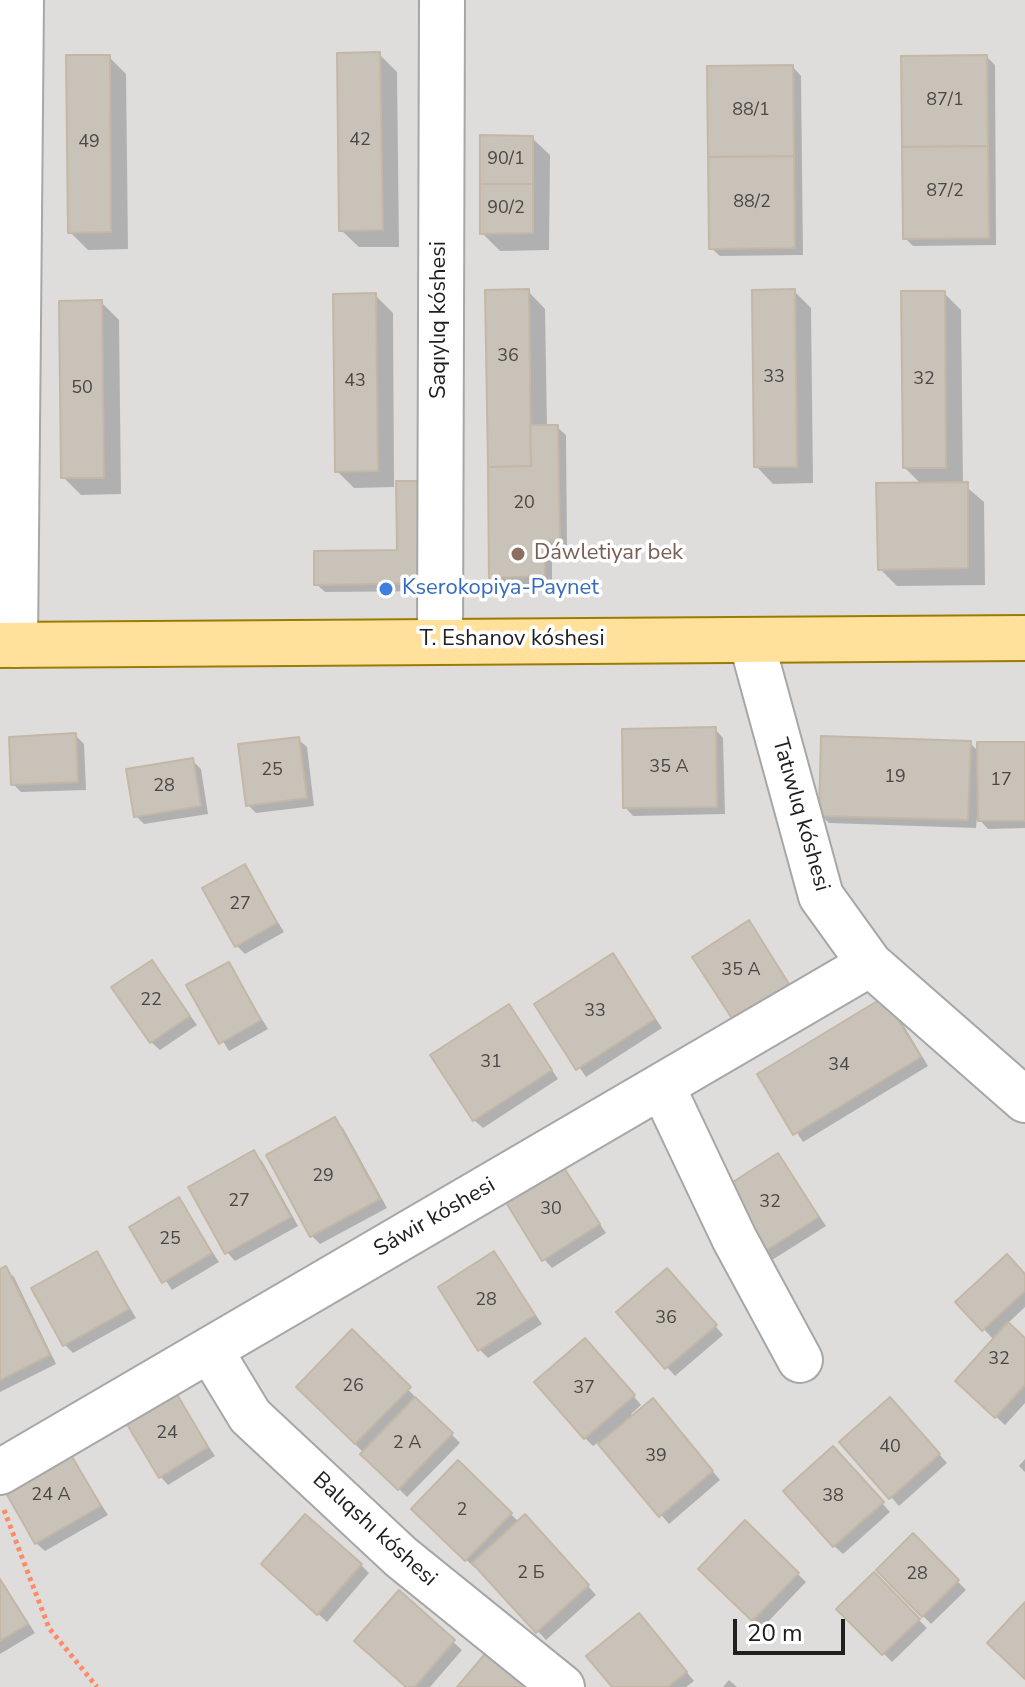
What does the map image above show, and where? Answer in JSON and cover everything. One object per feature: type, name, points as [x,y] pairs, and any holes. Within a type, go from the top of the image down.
[{"type":"main road","name":"T. Eshanov kóshesi","points":[[8,645],[1025,638]]},
{"type":"street","points":[[8,645],[21,0]]},
{"type":"street","name":"Saqıylıq kóshesi","points":[[440,640],[442,0]]},
{"type":"street","name":"Tatıwlıq kóshesi","points":[[751,640],[821,896],[870,964],[1025,1100]]},
{"type":"street","name":"Sáwir kóshesi","points":[[0,1472],[870,964]]},
{"type":"street","points":[[662,1086],[734,1238],[800,1360]]},
{"type":"street","name":"Balıqshı kóshesi","points":[[210,1350],[250,1416],[401,1557],[562,1687]]},
{"type":"path","points":[[0,1498],[49,1628],[97,1687]]},
{"type":"shaded area","points":[[0,0],[1025,0],[1025,1687],[0,1687]]},
{"type":"building","points":[[380,52],[383,230],[339,231],[337,53]]},
{"type":"building","points":[[66,55],[110,55],[111,232],[68,233]]},
{"type":"building","points":[[987,55],[988,146],[902,147],[901,56]]},
{"type":"building","points":[[793,65],[794,156],[708,157],[707,66]]},
{"type":"building","points":[[480,135],[533,136],[533,184],[480,184]]},
{"type":"building","points":[[988,146],[989,238],[903,239],[902,147]]},
{"type":"building","points":[[794,156],[795,248],[709,249],[708,157]]},
{"type":"building","points":[[480,184],[533,184],[533,233],[480,234]]},
{"type":"building","points":[[529,289],[531,466],[488,467],[485,290]]},
{"type":"building","points":[[795,289],[797,467],[754,467],[752,290]]},
{"type":"building","points":[[901,291],[945,291],[946,468],[903,468]]},
{"type":"building","points":[[376,293],[378,471],[335,472],[333,294]]},
{"type":"building","points":[[102,300],[104,478],[61,478],[59,301]]},
{"type":"building","points":[[530,425],[558,425],[560,541],[544,541],[545,576],[489,578],[488,467],[531,466]]},
{"type":"building","points":[[396,481],[430,481],[431,583],[314,585],[314,551],[397,550]]},
{"type":"building","points":[[968,482],[968,568],[878,570],[876,483]]},
{"type":"building","points":[[716,727],[717,807],[623,808],[622,729]]},
{"type":"building","points":[[76,733],[78,782],[11,785],[9,737]]},
{"type":"building","points":[[821,736],[971,741],[968,820],[819,816]]},
{"type":"building","points":[[299,737],[307,798],[246,806],[238,744]]},
{"type":"building","points":[[977,742],[1025,742],[1025,821],[978,821]]},
{"type":"building","points":[[193,758],[201,806],[134,817],[126,769]]},
{"type":"building","points":[[245,864],[277,923],[235,947],[202,888]]},
{"type":"building","points":[[749,920],[789,984],[733,1020],[692,957]]},
{"type":"building","points":[[613,953],[655,1019],[576,1070],[534,1004]]},
{"type":"building","points":[[152,960],[190,1016],[150,1043],[111,987]]},
{"type":"building","points":[[229,962],[261,1020],[219,1044],[186,985]]},
{"type":"building","points":[[884,997],[921,1057],[793,1135],[757,1074]]},
{"type":"building","points":[[509,1004],[552,1070],[473,1121],[430,1055]]},
{"type":"building","points":[[335,1117],[380,1199],[310,1237],[266,1155]]},
{"type":"building","points":[[254,1150],[291,1217],[225,1254],[188,1187]]},
{"type":"building","points":[[778,1153],[819,1217],[762,1253],[722,1189]]},
{"type":"building","points":[[559,1160],[600,1224],[542,1261],[502,1196]]},
{"type":"building","points":[[179,1197],[212,1253],[162,1283],[129,1227]]},
{"type":"building","points":[[97,1251],[129,1309],[63,1346],[31,1288]]},
{"type":"building","points":[[494,1251],[535,1315],[478,1351],[438,1287]]},
{"type":"building","points":[[1007,1254],[1025,1274],[1025,1291],[982,1331],[955,1302]]},
{"type":"building","points":[[6,1266],[50,1355],[0,1380],[0,1269]]},
{"type":"building","points":[[667,1268],[717,1325],[665,1369],[616,1312]]},
{"type":"building","points":[[1008,1322],[1025,1338],[1025,1385],[995,1418],[955,1381]]},
{"type":"building","points":[[352,1329],[411,1387],[355,1444],[296,1387]]},
{"type":"building","points":[[585,1338],[635,1395],[584,1439],[534,1382]]},
{"type":"building","points":[[175,1391],[208,1447],[159,1478],[125,1421]]},
{"type":"building","points":[[415,1397],[453,1433],[398,1490],[360,1454]]},
{"type":"building","points":[[890,1397],[940,1454],[889,1499],[839,1442]]},
{"type":"building","points":[[653,1398],[713,1471],[659,1517],[598,1444]]},
{"type":"building","points":[[833,1446],[884,1502],[833,1547],[783,1491]]},
{"type":"building","points":[[67,1448],[101,1506],[35,1544],[2,1486]]},
{"type":"building","points":[[458,1460],[512,1513],[465,1561],[411,1509]]},
{"type":"building","points":[[305,1514],[362,1564],[317,1615],[261,1564]]},
{"type":"building","points":[[525,1514],[589,1585],[536,1633],[472,1563]]},
{"type":"building","points":[[745,1520],[799,1573],[752,1621],[698,1569]]},
{"type":"building","points":[[913,1533],[959,1580],[922,1617],[876,1570]]},
{"type":"building","points":[[874,1572],[920,1619],[882,1655],[836,1609]]},
{"type":"building","points":[[0,1579],[28,1624],[0,1641]]},
{"type":"building","points":[[399,1590],[455,1640],[415,1687],[406,1687],[354,1641]]},
{"type":"building","points":[[1025,1602],[1025,1679],[987,1643]]},
{"type":"building","points":[[639,1613],[687,1672],[668,1687],[612,1687],[586,1656]]},
{"type":"building","points":[[485,1654],[525,1687],[457,1687]]},
{"type":"place","name":"Dáwletiyar bek","points":[[518,554]]},
{"type":"place","name":"Kserokopiya-Paynet","points":[[386,589]]}]
